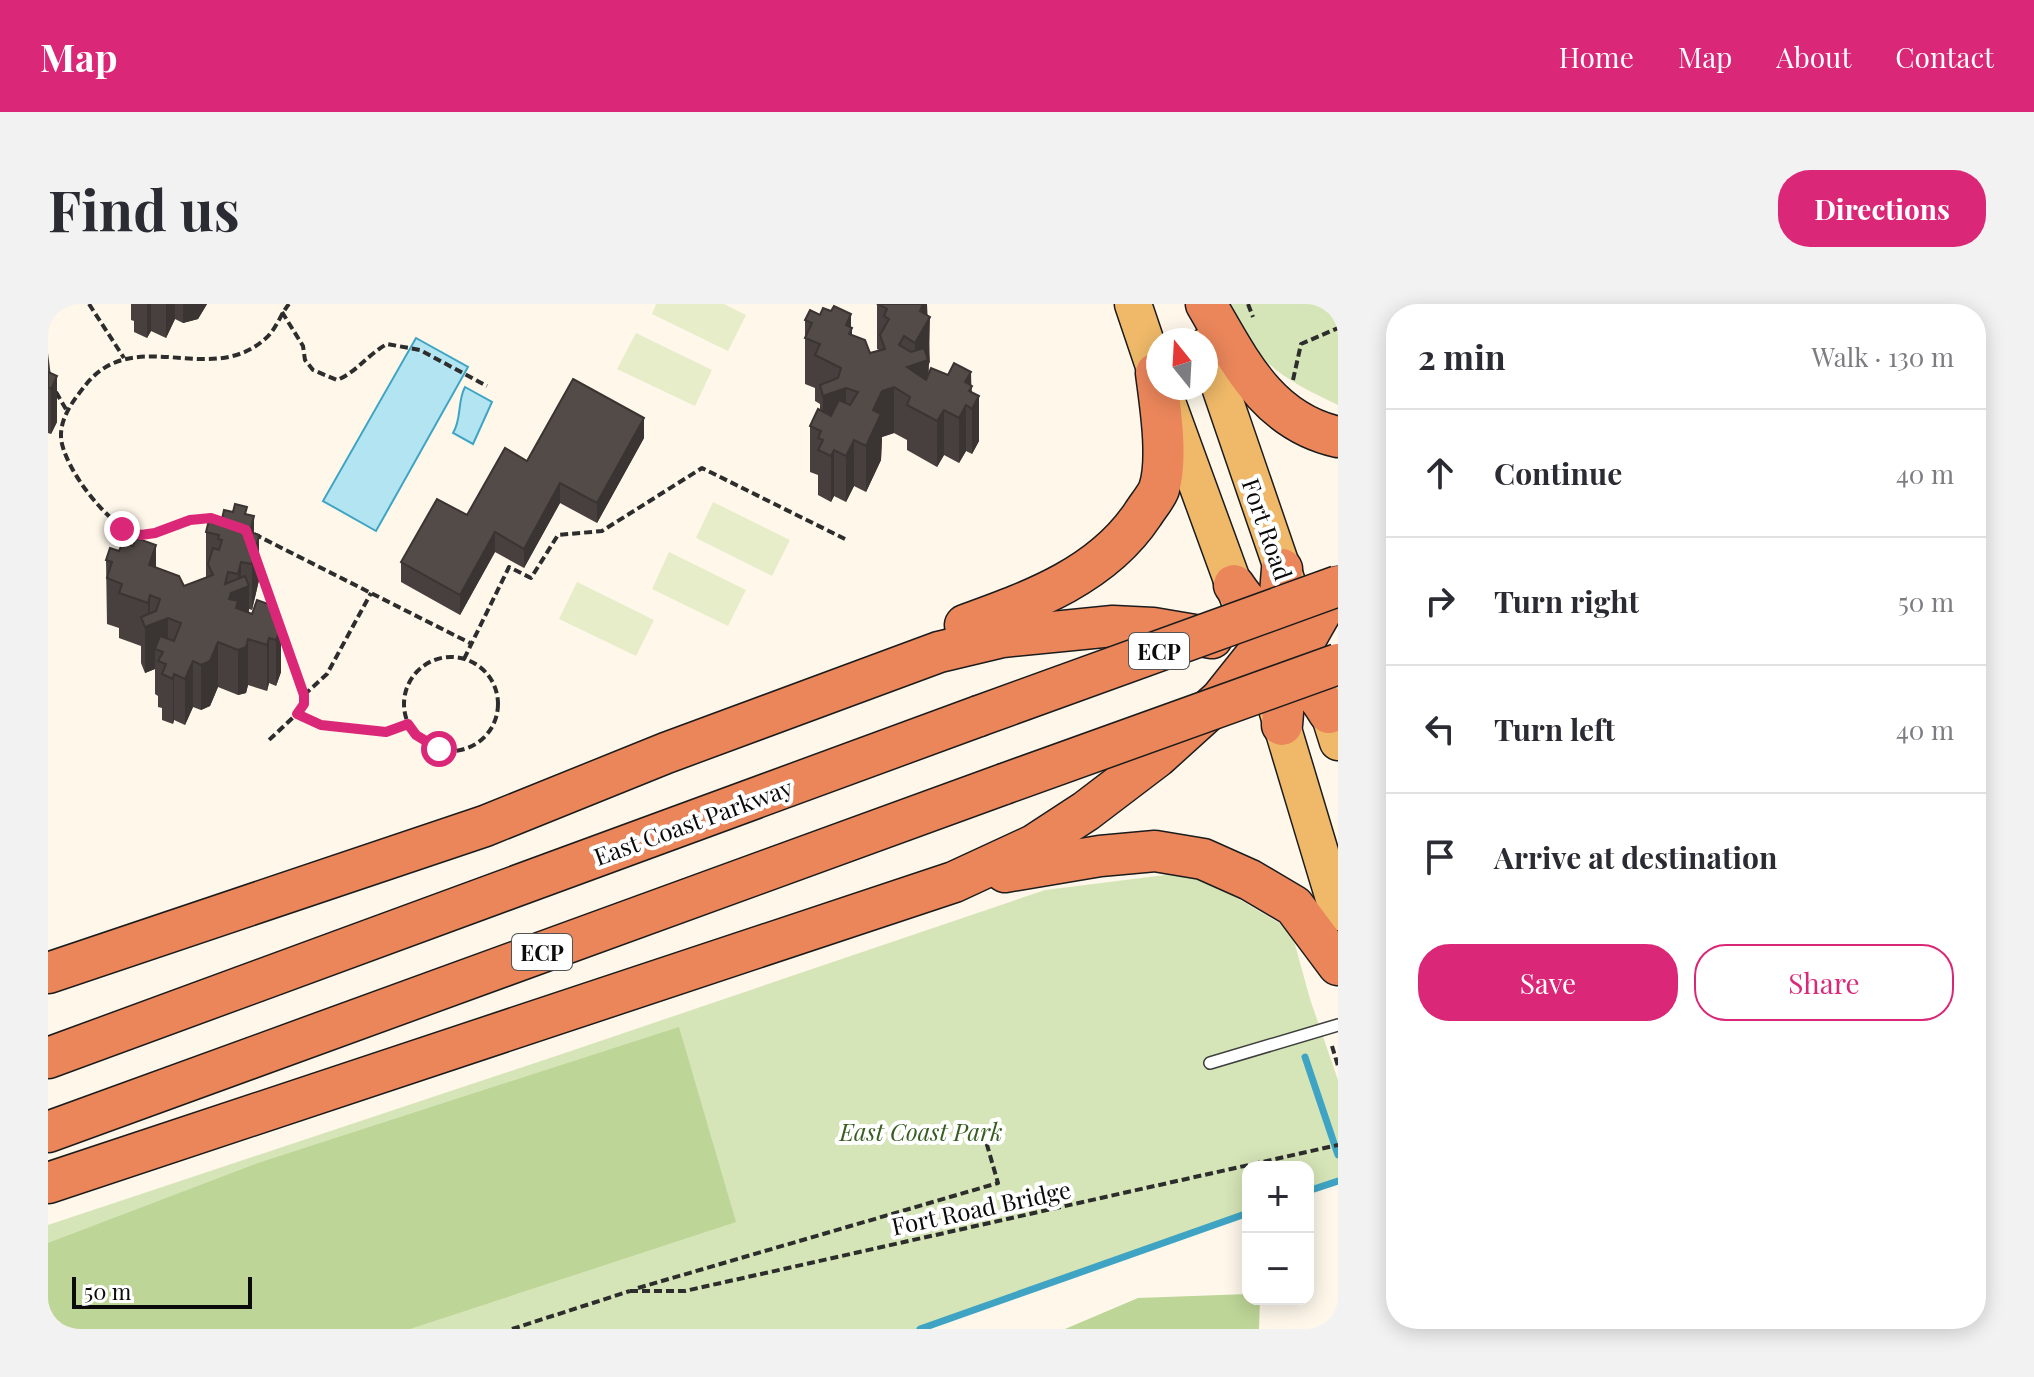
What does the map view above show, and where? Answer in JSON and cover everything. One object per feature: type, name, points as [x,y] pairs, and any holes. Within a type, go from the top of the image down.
[{"type":"highway","points":[[1206,304],[1239,361],[1269,401],[1315,432],[1338,437]]},
{"type":"highway","points":[[829,694],[933,637],[1027,603],[1089,570],[1131,531],[1159,489],[1164,443],[1161,400]]},
{"type":"highway","points":[[1282,569],[1279,606],[1306,682],[1334,727]]},
{"type":"highway","points":[[1234,585],[1258,615],[1294,647]]},
{"type":"highway","points":[[48,1183],[954,882],[1034,845],[1086,811],[1157,757],[1221,699],[1294,647],[1338,586]]},
{"type":"highway","name":"East Coast Parkway","points":[[48,1058],[1338,586]]},
{"type":"highway","points":[[48,973],[485,826],[666,753],[939,652],[1002,637],[1113,626],[1153,628],[1294,647]]},
{"type":"highway","points":[[1282,725],[1285,686],[1294,647]]},
{"type":"highway","name":"ECP","points":[[48,1132],[1338,664]]},
{"type":"highway","points":[[954,882],[1100,856],[1155,851],[1203,859],[1250,880],[1294,906],[1338,965]]},
{"type":"main road","points":[[1133,304],[1146,342]]},
{"type":"main road","points":[[1192,304],[1200,328]]},
{"type":"main road","name":"Fort Road","points":[[1218,381],[1282,569]]},
{"type":"main road","points":[[1166,400],[1234,585]]},
{"type":"main road","points":[[1282,725],[1338,912]]},
{"type":"lane","points":[[1210,1063],[1338,1025]]},
{"type":"path","points":[[89,304],[124,358]]},
{"type":"path","points":[[222,522],[211,518],[190,520],[141,535],[122,529],[100,506],[63,450],[61,434],[67,411],[90,380],[107,366],[124,358],[140,356],[202,361],[247,350],[265,339],[289,304]]},
{"type":"path","points":[[1248,304],[1255,323]]},
{"type":"path","points":[[282,312],[303,346],[305,360],[313,370],[337,380],[353,374],[372,352],[387,344],[420,350],[487,386]]},
{"type":"path","points":[[1286,368],[1294,379],[1301,344],[1338,328]]},
{"type":"path","points":[[53,388],[67,411]]},
{"type":"path","points":[[464,659],[509,567],[531,578],[558,535],[602,531],[702,468],[845,539]]},
{"type":"path","points":[[250,541],[246,530],[470,643]]},
{"type":"path","points":[[254,552],[304,695],[304,704],[297,714],[269,740]]},
{"type":"path","points":[[304,695],[327,674],[371,593]]},
{"type":"path","points":[[437,659],[464,659],[486,672],[498,696],[498,710],[487,734],[477,743],[465,749],[439,749],[416,735],[408,724],[404,698],[415,674],[425,665],[437,659]]},
{"type":"path","points":[[297,714],[321,725],[386,732],[408,724]]},
{"type":"path","points":[[512,1329],[630,1291],[998,1183],[983,1131]]},
{"type":"path","name":"Fort Road Bridge","points":[[630,1291],[685,1291],[1338,1145]]},
{"type":"green space","points":[[656,304],[724,304],[746,315],[728,351],[652,314]]},
{"type":"green space","points":[[1228,304],[1338,304],[1338,405],[1285,377],[1260,355]]},
{"type":"green space","points":[[636,333],[712,370],[695,406],[617,369]]},
{"type":"green space","points":[[713,502],[790,540],[772,576],[696,538]]},
{"type":"green space","points":[[669,552],[746,590],[728,626],[652,589]]},
{"type":"green space","points":[[577,582],[654,620],[636,656],[559,619]]},
{"type":"green space","name":"East Coast Park","points":[[1173,874],[1212,883],[1291,930],[1310,999],[1338,1080],[1338,1183],[1314,1191],[1314,1161],[1242,1161],[1242,1217],[924,1329],[48,1329],[48,1225],[1045,890]]},
{"type":"green space","points":[[679,1027],[736,1222],[410,1329],[48,1329],[48,1243],[258,1163]]},
{"type":"green space","points":[[1242,1294],[1242,1305],[1260,1305],[1259,1329],[1065,1329],[1138,1298]]},
{"type":"water","points":[[416,338],[468,367],[376,531],[323,501]]},
{"type":"water","points":[[465,387],[492,402],[473,444],[453,433]]},
{"type":"building","points":[[878,304],[923,304],[920,311],[930,317],[915,343],[904,336],[899,345],[911,352],[924,348],[928,360],[907,367],[926,380],[931,368],[948,375],[954,363],[971,372],[965,382],[972,386],[969,391],[979,396],[972,409],[966,405],[959,418],[944,410],[937,421],[907,405],[910,397],[894,387],[882,391],[873,410],[881,414],[866,446],[854,440],[846,456],[834,450],[831,456],[818,450],[823,440],[818,438],[821,431],[810,426],[818,409],[831,416],[839,400],[850,405],[858,392],[846,388],[823,396],[820,385],[838,378],[841,368],[815,355],[820,344],[805,338],[812,323],[805,320],[810,310],[820,315],[823,308],[831,311],[834,306],[851,314],[846,325],[852,328],[849,334],[865,340],[870,353],[885,349],[880,335],[889,319],[884,316],[887,309]]},
{"type":"building","points":[[48,372],[57,376],[51,389],[48,387]]},
{"type":"building","points":[[573,379],[644,418],[597,503],[560,483],[524,549],[495,532],[460,595],[401,562],[437,499],[467,515],[505,448],[527,461]]},
{"type":"building","points":[[235,504],[247,507],[245,514],[254,516],[250,532],[259,535],[252,564],[241,562],[238,574],[228,572],[225,584],[245,576],[249,586],[231,593],[229,599],[238,601],[236,608],[252,614],[257,600],[274,606],[271,614],[277,616],[275,625],[281,627],[276,640],[269,638],[267,645],[248,639],[246,647],[238,650],[218,642],[210,661],[201,665],[193,661],[185,679],[174,674],[173,679],[162,674],[166,664],[158,661],[163,652],[155,649],[160,636],[174,641],[181,623],[168,618],[145,627],[141,617],[156,611],[160,599],[150,595],[148,603],[119,593],[122,584],[107,578],[112,562],[106,560],[110,548],[119,551],[123,542],[133,546],[136,538],[156,545],[149,565],[179,576],[184,586],[213,575],[208,564],[213,548],[219,550],[222,540],[218,539],[219,535],[206,532],[210,516],[222,519],[224,510],[233,512]]},
{"type":"waterway","points":[[1305,1057],[1338,1155]]},
{"type":"waterway","points":[[1314,1189],[1338,1181]]},
{"type":"waterway","points":[[920,1329],[1242,1215]]},
{"type":"route","points":[[122,529],[141,535],[190,520],[211,518],[246,530],[304,695],[304,704],[297,714],[321,725],[386,732],[408,724],[426,744],[439,749]]}]
